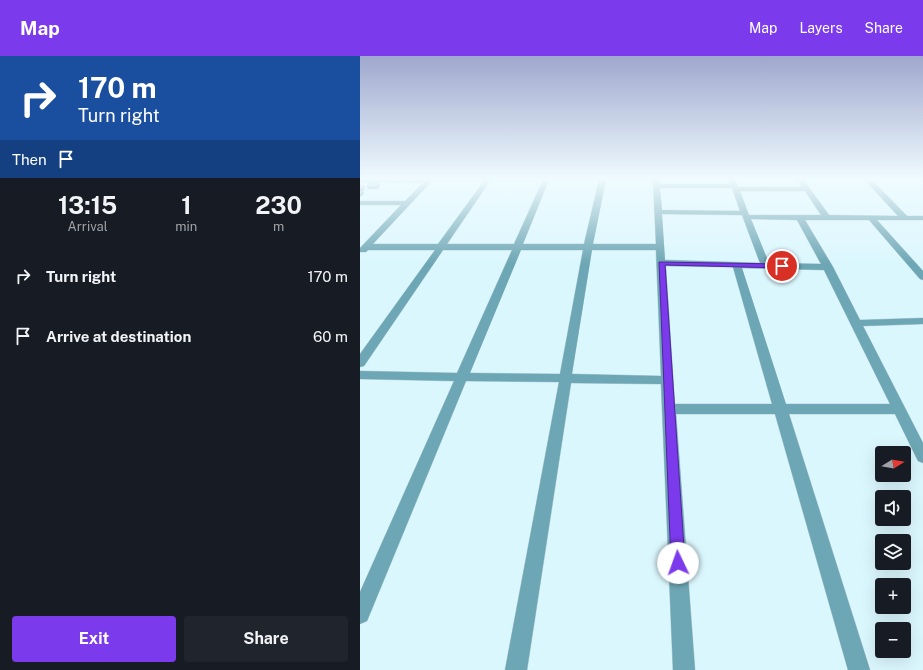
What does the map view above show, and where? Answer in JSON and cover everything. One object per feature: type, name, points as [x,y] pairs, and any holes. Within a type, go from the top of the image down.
[{"type":"street","points":[[363,250],[405,207]]},
{"type":"street","points":[[360,363],[469,207]]},
{"type":"street","points":[[360,614],[535,207]]},
{"type":"street","points":[[516,670],[588,247],[596,207]]},
{"type":"street","points":[[658,207],[684,670]]},
{"type":"street","points":[[743,207],[766,266]]},
{"type":"street","points":[[819,207],[827,218]]},
{"type":"street","points":[[894,207],[905,218]]},
{"type":"street","points":[[658,212],[800,218],[923,218]]},
{"type":"street","points":[[800,218],[828,268],[923,457]]},
{"type":"street","points":[[871,218],[923,277]]},
{"type":"street","points":[[363,250],[441,247],[660,247]]},
{"type":"street","points":[[661,263],[828,268]]},
{"type":"street","points":[[737,265],[859,670]]},
{"type":"street","points":[[855,323],[923,321]]},
{"type":"street","points":[[360,375],[667,380]]},
{"type":"street","points":[[670,409],[898,409]]},
{"type":"route","points":[[678,563],[661,263],[782,266]]}]
